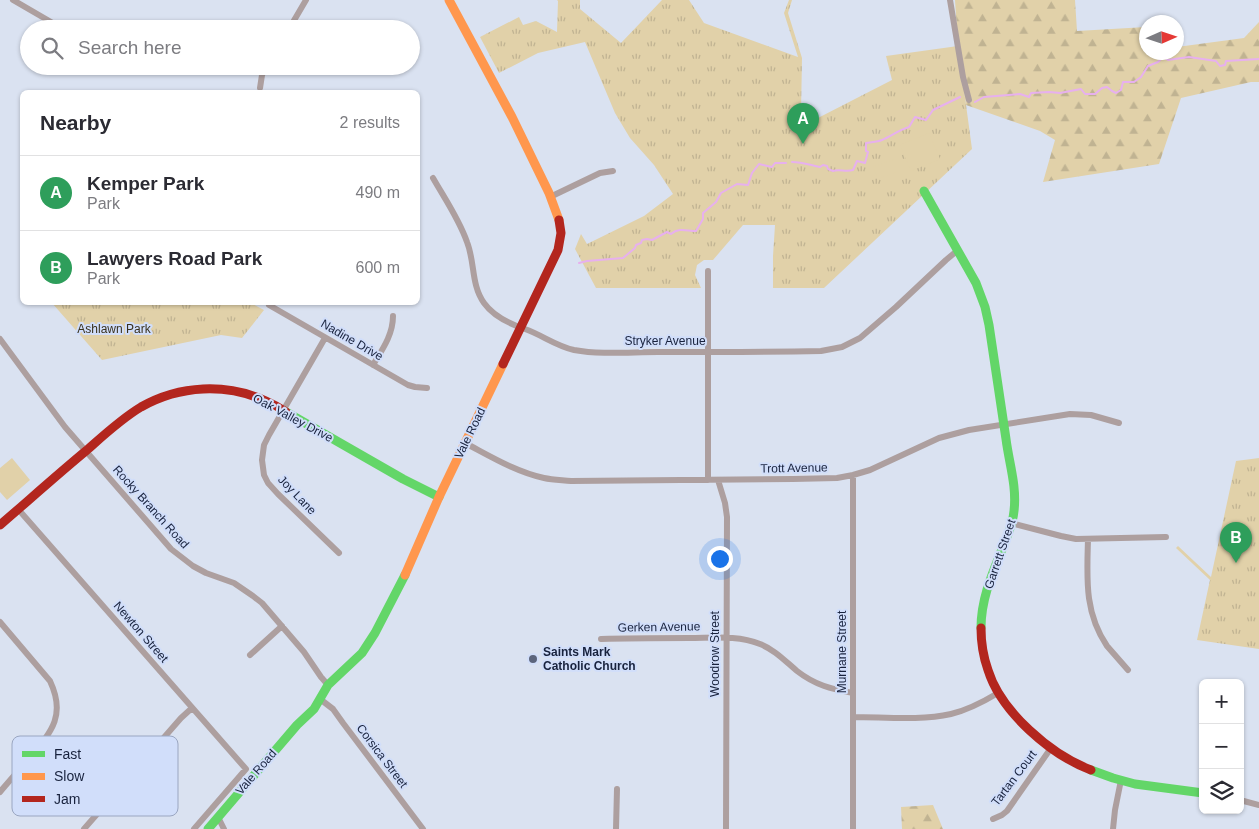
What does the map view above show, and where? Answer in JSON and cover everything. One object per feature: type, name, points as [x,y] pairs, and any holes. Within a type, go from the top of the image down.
[{"type":"street","points":[[13,0],[48,20]]},
{"type":"street","points":[[294,20],[306,0]]},
{"type":"street","name":"Vale Road","points":[[208,829],[296,726],[314,709],[328,685],[362,653],[375,633],[408,568],[439,497],[558,250],[560,227],[550,197],[524,142],[449,0]]},
{"type":"street","points":[[950,0],[963,77],[969,100]]},
{"type":"street","points":[[260,88],[262,75]]},
{"type":"street","points":[[550,197],[600,173],[613,171]]},
{"type":"street","name":"Stryker Avenue","points":[[433,178],[468,242],[474,279],[480,296],[490,310],[497,316],[520,328],[550,342],[573,349],[588,351],[708,352],[831,350],[851,343],[871,330],[958,250]]},
{"type":"street","name":"Garrett Street","points":[[924,191],[976,283],[985,307],[1014,493],[1012,523],[986,593],[981,618],[980,631],[983,656],[989,675],[998,694],[1016,718],[1051,748],[1079,765],[1095,772],[1137,784],[1199,792]]},
{"type":"street","points":[[708,271],[708,480]]},
{"type":"street","name":"Nadine Drive","points":[[269,305],[408,385],[427,388]]},
{"type":"street","points":[[373,365],[390,336],[393,316]]},
{"type":"street","name":"Joy Lane","points":[[325,338],[264,445],[262,460],[264,475],[273,489],[339,553]]},
{"type":"street","name":"Rocky Branch Road","points":[[0,339],[55,414],[85,451],[171,549],[193,566],[234,583],[262,603],[304,652],[328,685]]},
{"type":"street","name":"Oak Valley Drive","points":[[0,525],[115,425],[140,408],[169,395],[190,390],[217,388],[242,392],[267,401],[403,479],[439,497]]},
{"type":"street","name":"Trott Avenue","points":[[465,443],[535,476],[555,480],[793,480],[837,478],[854,475],[884,465],[939,438],[969,430],[1070,414],[1091,415],[1119,422]]},
{"type":"street","name":"Murnane Street","points":[[852,829],[854,475]]},
{"type":"street","name":"Woodrow Street","points":[[718,480],[727,517],[726,829]]},
{"type":"street","name":"Newton Street","points":[[18,509],[246,769]]},
{"type":"street","points":[[1012,523],[1061,536],[1088,539],[1166,537]]},
{"type":"street","points":[[1088,539],[1087,588],[1092,612],[1107,646],[1128,670]]},
{"type":"street","points":[[0,622],[46,674],[54,689],[57,706],[55,721],[48,736]]},
{"type":"street","points":[[250,655],[282,626]]},
{"type":"street","name":"Gerken Avenue","points":[[601,639],[662,637],[740,638],[763,645],[815,683],[834,690],[853,693]]},
{"type":"street","points":[[853,717],[936,717],[964,710],[998,694]]},
{"type":"street","name":"Corsica Street","points":[[320,699],[333,709],[422,829]]},
{"type":"street","points":[[166,736],[192,708]]},
{"type":"street","name":"Tartan Court","points":[[993,820],[1007,811],[1051,748]]},
{"type":"street","points":[[194,829],[246,769],[253,776]]},
{"type":"street","points":[[0,792],[12,778]]},
{"type":"street","points":[[1113,829],[1121,780]]},
{"type":"street","points":[[616,829],[617,789]]},
{"type":"street","points":[[1244,801],[1259,805]]},
{"type":"street","points":[[84,829],[95,816]]},
{"type":"street","points":[[218,817],[224,829]]},
{"type":"green space","points":[[557,0],[580,0],[580,9],[621,43],[662,0],[689,0],[704,23],[798,57],[784,13],[789,0],[792,0],[788,13],[802,58],[801,113],[816,119],[892,80],[886,56],[958,46],[972,149],[824,288],[773,288],[775,225],[743,225],[713,260],[704,260],[697,265],[695,275],[701,288],[596,288],[575,249],[581,234],[587,244],[644,216],[673,194],[654,165],[630,138],[615,113],[585,42],[538,53],[499,73],[480,37],[519,17],[523,25],[536,21],[557,32]]},
{"type":"green space","points":[[955,0],[1075,0],[1077,31],[1139,27],[1139,60],[1184,60],[1184,46],[1244,38],[1259,22],[1259,82],[1251,82],[1181,98],[1159,164],[1043,182],[1055,140],[1040,131],[966,105],[958,46]]},
{"type":"green space","points":[[929,133],[940,159],[911,171],[900,145]]},
{"type":"green space","points":[[895,159],[899,171],[878,179],[873,167]]},
{"type":"green space","name":"Ashlawn Park","points":[[54,305],[255,305],[264,310],[242,338],[221,335],[102,360]]},
{"type":"green space","points":[[12,458],[30,480],[7,500],[0,492],[0,468]]},
{"type":"green space","points":[[1259,458],[1259,649],[1197,640],[1210,580],[1176,548],[1178,546],[1211,577],[1236,461]]},
{"type":"green space","points":[[933,805],[943,829],[902,829],[901,807]]},
{"type":"waterway","points":[[975,102],[984,97],[1020,94],[1029,97],[1031,93],[1060,93],[1081,89],[1085,94],[1095,94],[1102,88],[1107,87],[1116,93],[1121,90],[1123,82],[1134,82],[1141,77],[1148,66],[1158,62],[1163,57],[1168,60],[1189,57],[1216,61],[1220,66],[1225,65],[1226,61],[1259,59]]},
{"type":"waterway","points":[[792,162],[820,167],[823,165],[833,171],[853,170],[857,161],[865,163],[868,152],[866,151],[866,143],[882,140],[909,127],[915,117],[926,120],[933,110],[960,97]]},
{"type":"waterway","points":[[579,263],[623,258],[642,240],[652,240],[667,232],[671,234],[680,230],[696,231],[703,219],[703,213],[716,202],[721,193],[737,184],[748,185],[752,173],[759,164],[772,167],[775,163],[786,163]]},
{"type":"traffic: fast","points":[[924,191],[976,283],[985,307],[1014,484],[1015,502],[1012,521],[988,587],[981,617],[981,628]]},
{"type":"traffic: fast","points":[[286,412],[403,479],[439,497]]},
{"type":"traffic: fast","points":[[208,829],[297,725],[314,709],[328,685],[362,653],[375,633],[405,575]]},
{"type":"traffic: fast","points":[[1091,770],[1135,784],[1199,792]]},
{"type":"traffic: slow","points":[[449,0],[512,117],[549,193],[559,220]]},
{"type":"traffic: slow","points":[[405,575],[439,497],[503,364]]},
{"type":"traffic: jam","points":[[503,364],[558,250],[561,233],[559,220]]},
{"type":"traffic: jam","points":[[0,525],[120,422],[141,407],[171,394],[203,389],[235,391],[269,402],[286,412]]},
{"type":"traffic: jam","points":[[981,628],[986,665],[1004,701],[1029,730],[1044,743],[1060,754],[1091,770]]},
{"type":"place","name":"Kemper Park","points":[[803,144]]},
{"type":"place","name":"Lawyers Road Park","points":[[1236,563]]},
{"type":"place","name":"Saints Mark Catholic Church","points":[[533,659]]}]
